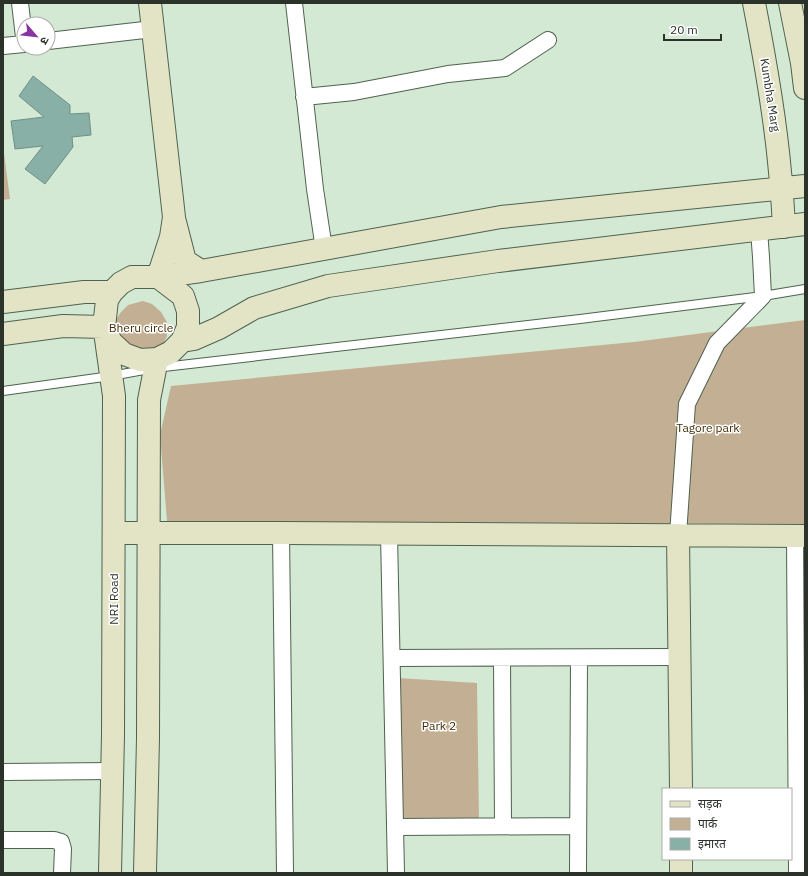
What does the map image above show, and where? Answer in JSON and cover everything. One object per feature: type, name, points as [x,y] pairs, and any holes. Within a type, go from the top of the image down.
[{"type":"street","points":[[20,3],[22,16]]},
{"type":"street","points":[[150,3],[174,217],[185,261],[201,271]]},
{"type":"street","points":[[294,3],[315,189],[324,249]]},
{"type":"street","name":"Kumbha Marg","points":[[754,3],[775,124],[782,188],[784,227]]},
{"type":"street","points":[[790,3],[804,62],[805,88]]},
{"type":"street","points":[[56,40],[153,29]]},
{"type":"street","points":[[304,97],[354,92],[448,74],[505,68],[548,40]]},
{"type":"street","points":[[3,46],[16,45]]},
{"type":"street","points":[[156,364],[124,354],[111,342],[104,327],[107,300],[112,292],[121,283],[132,277],[158,277],[201,271],[501,217],[805,186]]},
{"type":"street","points":[[158,277],[171,237],[174,217]]},
{"type":"street","points":[[182,341],[194,339],[219,328],[254,308],[328,286],[498,261],[805,224]]},
{"type":"street","points":[[681,788],[678,535],[686,404],[717,343],[762,296],[762,256],[760,230]]},
{"type":"street","points":[[145,873],[148,738],[149,400],[156,364],[182,341],[188,326],[188,311],[183,296],[158,277]]},
{"type":"street","points":[[3,302],[84,292],[112,292]]},
{"type":"street","points":[[3,334],[63,326],[104,327]]},
{"type":"street","name":"NRI Road","points":[[104,327],[114,396],[113,735],[110,873]]},
{"type":"street","points":[[114,532],[800,536],[801,745],[797,873]]},
{"type":"street","points":[[281,533],[284,873]]},
{"type":"street","points":[[389,534],[396,873]]},
{"type":"street","points":[[392,658],[679,657]]},
{"type":"street","points":[[502,658],[503,826]]},
{"type":"street","points":[[578,873],[579,658]]},
{"type":"street","points":[[3,772],[112,771]]},
{"type":"street","points":[[396,827],[578,826]]},
{"type":"street","points":[[3,840],[54,840],[61,842],[63,849],[62,873]]},
{"type":"street","points":[[681,860],[681,873]]},
{"type":"lane","points":[[3,391],[111,376],[156,364],[588,318],[762,296],[805,289]]},
{"type":"green space","points":[[3,146],[10,199],[3,200]]},
{"type":"green space","name":"Bheru circle","points":[[143,301],[152,304],[161,312],[167,322],[167,336],[162,346],[151,353],[119,346],[113,324],[128,305]]},
{"type":"green space","name":"Tagore park","points":[[805,320],[805,524],[167,521],[160,435],[171,386],[634,342]]},
{"type":"green space","name":"Park 2","points":[[398,678],[477,683],[479,821],[401,827]]},
{"type":"building","points":[[33,76],[70,105],[70,114],[89,113],[91,135],[72,137],[73,147],[45,184],[25,169],[43,146],[15,149],[11,121],[44,117],[19,96]]}]
